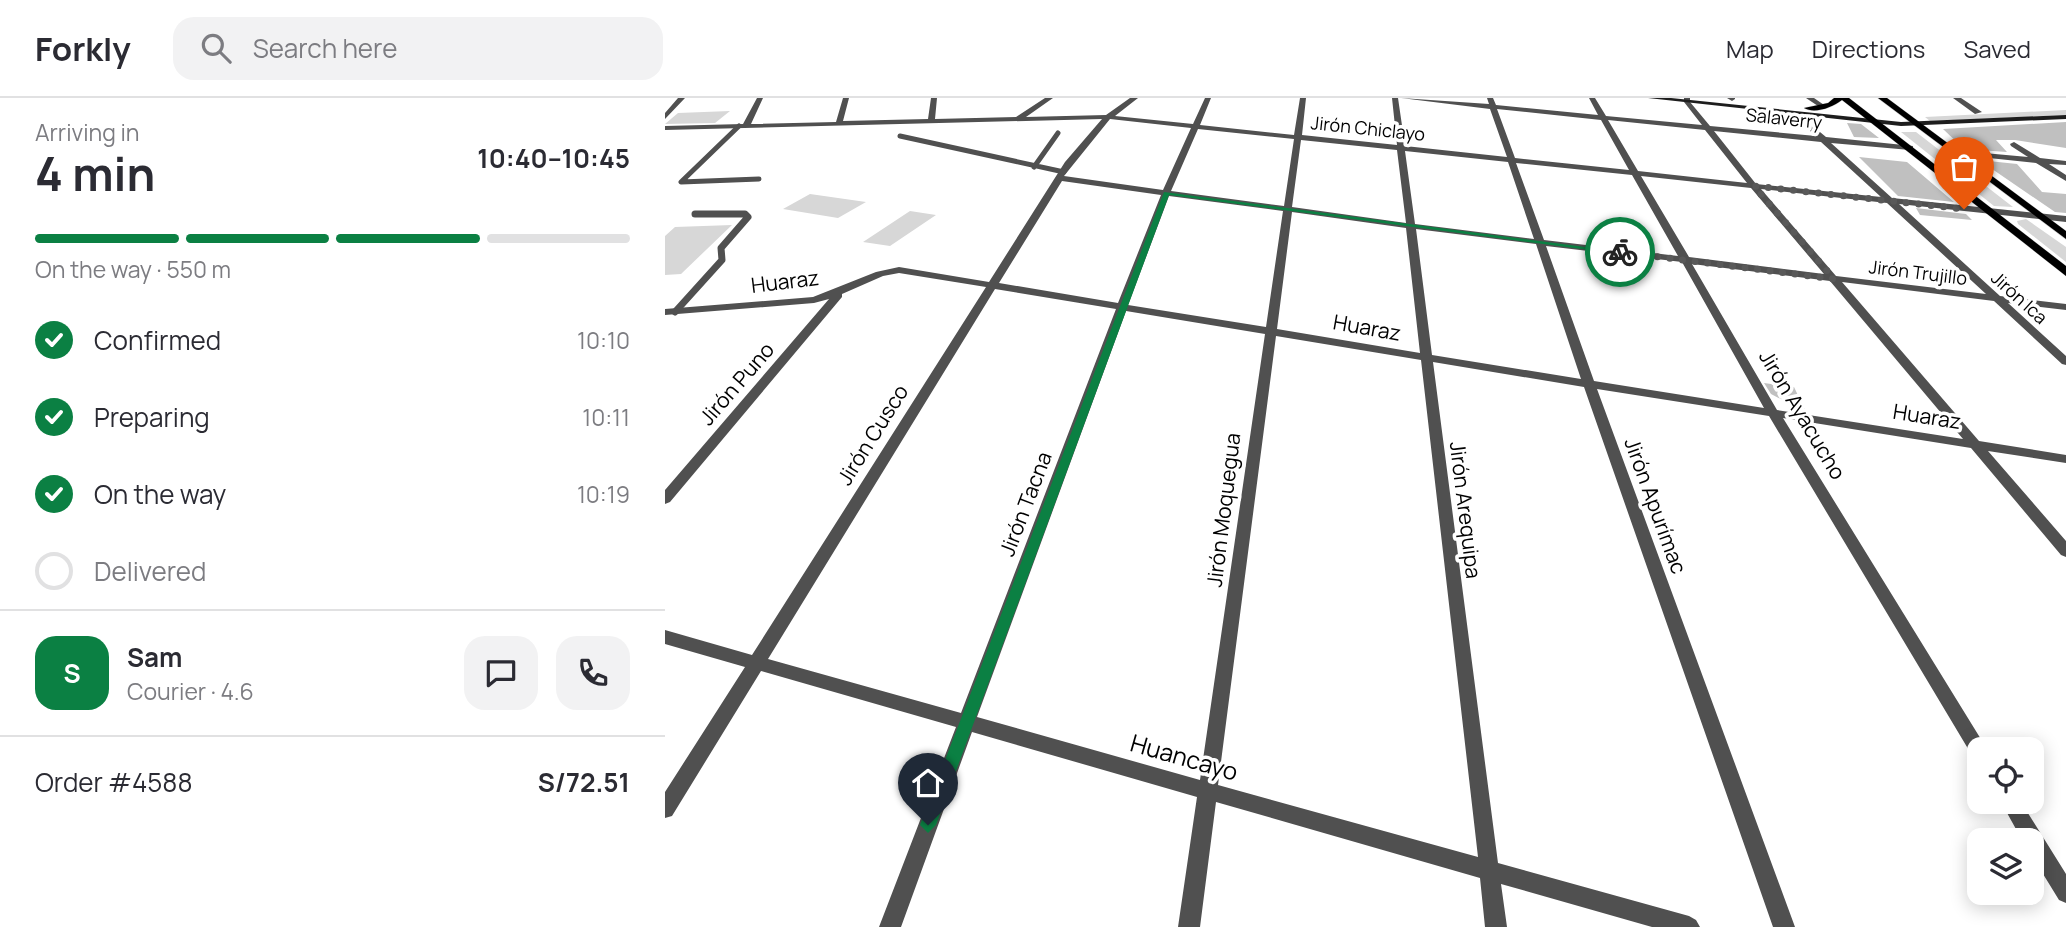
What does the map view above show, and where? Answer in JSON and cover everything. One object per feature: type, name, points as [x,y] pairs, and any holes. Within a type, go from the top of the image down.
[{"type":"main road","points":[[1651,98],[1876,123],[1915,124],[2066,117]]},
{"type":"main road","points":[[1718,98],[1865,115],[1903,116],[2066,108]]},
{"type":"main road","points":[[1808,108],[1836,103],[1839,98]]},
{"type":"main road","points":[[1845,98],[2066,272]]},
{"type":"main road","points":[[1882,98],[2066,236]]},
{"type":"street","points":[[665,117],[682,98]]},
{"type":"street","points":[[743,126],[760,98]]},
{"type":"street","points":[[839,123],[846,98]]},
{"type":"street","points":[[931,121],[934,98]]},
{"type":"street","points":[[1016,119],[1050,98]]},
{"type":"street","name":"Jirón Cusco","points":[[665,809],[1061,175],[1108,117],[1135,98]]},
{"type":"street","name":"Jirón Tacna","points":[[890,927],[1122,306],[1166,193],[1208,98]]},
{"type":"street","name":"Jirón Moquegua","points":[[1189,927],[1303,98]]},
{"type":"street","name":"Jirón Arequipa","points":[[1395,98],[1496,927]]},
{"type":"street","name":"Salaverry","points":[[1404,98],[1491,102],[1602,117],[1910,148]]},
{"type":"street","name":"Jirón Ayacucho","points":[[1592,98],[1772,411],[1970,737]]},
{"type":"street","points":[[1809,98],[1823,107]]},
{"type":"street","points":[[1956,98],[1978,112]]},
{"type":"street","points":[[1687,100],[1706,128],[1754,186],[2066,551]]},
{"type":"street","name":"Jirón Apurímac","points":[[1491,102],[1784,927]]},
{"type":"street","name":"Jirón Ica","points":[[1797,115],[2066,362]]},
{"type":"street","name":"Jirón Chiclayo","points":[[665,128],[1108,117],[2066,219]]},
{"type":"street","points":[[2014,144],[2066,179]]},
{"type":"street","points":[[1951,152],[2066,163]]},
{"type":"street","name":"Jirón Trujillo","points":[[1061,175],[1166,193],[1410,226],[2066,307]]},
{"type":"street","name":"Huaraz","points":[[670,312],[791,303],[838,295],[891,270],[1589,384],[2066,458]]},
{"type":"street","name":"Jirón Puno","points":[[665,499],[838,295]]},
{"type":"street","points":[[665,321],[670,312]]},
{"type":"street","name":"Huancayo","points":[[665,637],[1689,927]]},
{"type":"street","points":[[2017,814],[2066,893]]},
{"type":"lane","points":[[743,126],[681,182],[759,179]]},
{"type":"lane","points":[[1034,167],[1058,134]]},
{"type":"lane","points":[[900,136],[1061,175]]},
{"type":"lane","points":[[670,312],[707,279],[722,260],[721,248],[748,217],[745,214],[695,214]]},
{"type":"shaded area","points":[[2066,110],[2066,115],[1930,121],[1925,117]]},
{"type":"shaded area","points":[[730,111],[715,123],[665,124],[678,113]]},
{"type":"shaded area","points":[[1901,132],[1916,132],[2013,207],[1994,206]]},
{"type":"shaded area","points":[[810,194],[866,202],[838,218],[783,209]]},
{"type":"shaded area","points":[[910,211],[936,215],[890,246],[863,242]]},
{"type":"shaded area","points":[[2026,219],[2066,247],[2066,262],[2018,224],[2017,221]]},
{"type":"shaded area","points":[[732,225],[681,274],[665,275],[665,236],[675,227]]},
{"type":"building","points":[[2066,122],[2066,148],[2015,140],[1996,140],[2007,152],[1964,149],[1943,129]]},
{"type":"building","points":[[1847,123],[1861,124],[1879,138],[1854,137]]},
{"type":"building","points":[[1859,157],[1907,162],[1954,202],[1898,196]]},
{"type":"building","points":[[1979,160],[2017,164],[2042,192],[2066,194],[2066,213],[2055,212]]},
{"type":"building","points":[[1916,208],[1966,214],[1972,220],[1920,215]]},
{"type":"building","points":[[1764,383],[1794,387],[1806,412],[1771,394]]},
{"type":"way so far","points":[[1620,252],[1834,279],[1754,186],[1964,209]]},
{"type":"route","points":[[928,825],[1166,193],[1620,252]]}]
